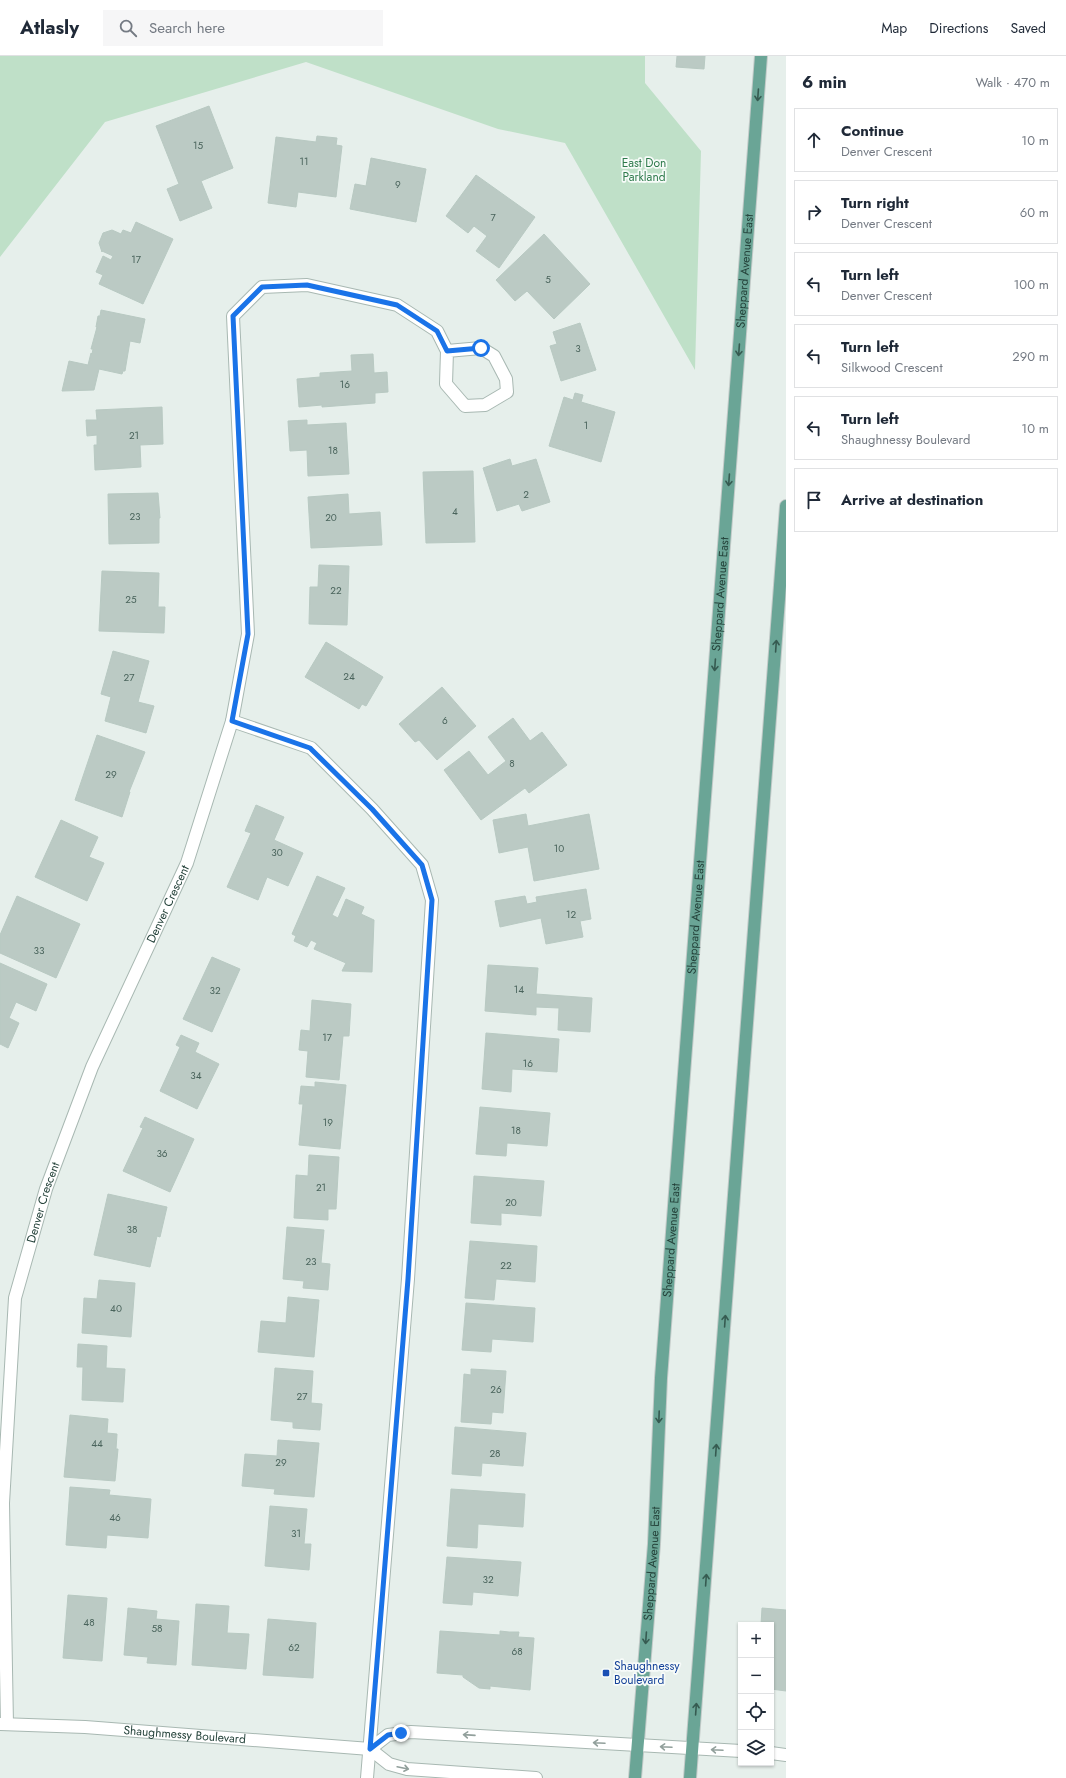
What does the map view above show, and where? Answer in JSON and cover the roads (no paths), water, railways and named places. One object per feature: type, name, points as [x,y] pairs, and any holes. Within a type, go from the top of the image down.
[{"type":"main road","name":"Sheppard Avenue East","points":[[635,1778],[654,1544],[661,1378],[761,56]]},
{"type":"main road","points":[[690,1778],[786,506]]},
{"type":"street","name":"Denver Crescent","points":[[3,1724],[4,1502],[15,1298],[46,1189],[92,1067],[187,863],[232,721],[248,634],[233,316],[262,287],[307,285],[397,305],[437,331],[447,351],[446,384],[465,406],[485,405],[506,392],[506,379],[494,356],[481,348],[447,351]]},
{"type":"street","points":[[232,721],[310,748],[372,809],[422,865],[432,900],[408,1279],[367,1778]]},
{"type":"street","name":"Shaughmessy Boulevard","points":[[3,1724],[85,1727],[370,1749]]},
{"type":"street","points":[[370,1749],[388,1735],[411,1732],[738,1751]]},
{"type":"street","points":[[370,1749],[389,1764],[408,1769],[536,1778]]},
{"type":"street","points":[[774,1753],[786,1754]]},
{"type":"place","name":"Shaughnessy Boulevard","points":[[606,1673]]},
{"type":"park label","name":"East Don Parkland","points":[[644,170]]}]
